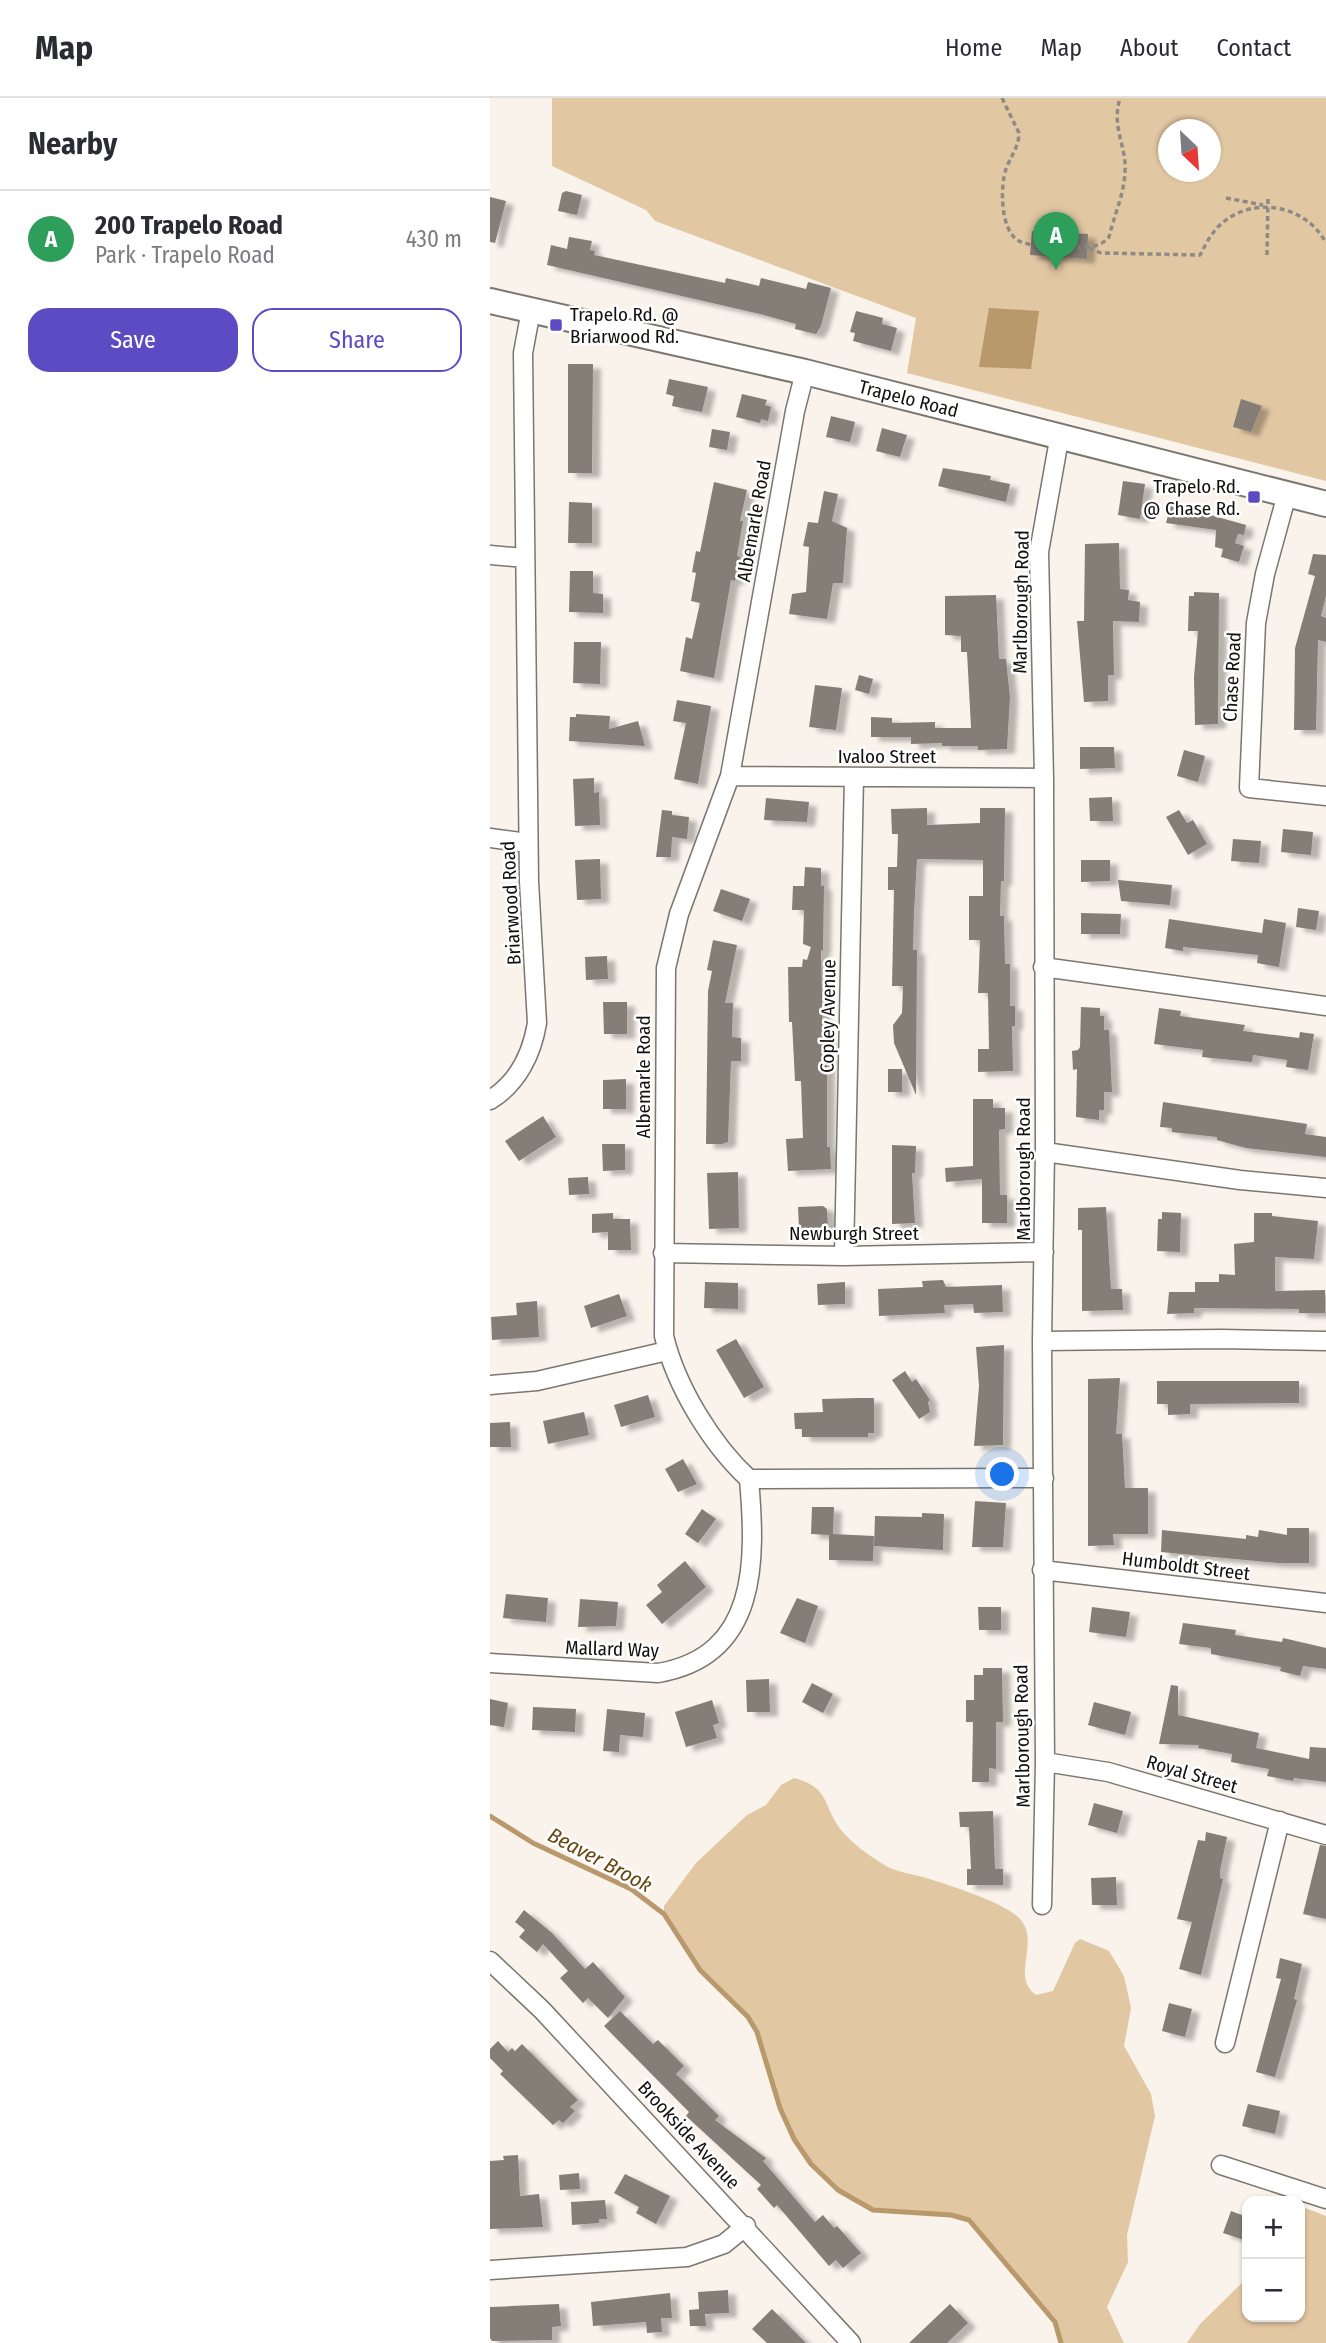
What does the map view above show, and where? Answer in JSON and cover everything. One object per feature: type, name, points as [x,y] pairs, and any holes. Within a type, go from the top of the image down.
[{"type":"main road","name":"Trapelo Road","points":[[490,301],[805,372],[1060,434],[1326,504]]},
{"type":"street","name":"Briarwood Road","points":[[490,1100],[509,1085],[519,1071],[534,1041],[537,1023],[528,843],[523,353],[531,310]]},
{"type":"street","name":"Albemarle Road","points":[[749,1479],[717,1446],[667,1351],[662,1320],[666,968],[679,914],[730,776],[795,411],[805,372]]},
{"type":"street","name":"Marlborough Road","points":[[1042,1905],[1045,1762],[1042,1570],[1044,778],[1038,552],[1060,434]]},
{"type":"street","name":"Chase Road","points":[[1287,494],[1265,574],[1256,623],[1249,788],[1326,796]]},
{"type":"street","points":[[490,555],[525,558]]},
{"type":"street","name":"Ivaloo Street","points":[[730,776],[1044,778]]},
{"type":"street","name":"Copley Avenue","points":[[844,1256],[854,777]]},
{"type":"street","points":[[490,838],[528,843]]},
{"type":"street","points":[[1043,967],[1326,1006]]},
{"type":"street","points":[[1045,1152],[1240,1181],[1326,1188]]},
{"type":"street","name":"Newburgh Street","points":[[663,1252],[844,1256],[1044,1252]]},
{"type":"street","points":[[1042,1341],[1326,1341]]},
{"type":"street","points":[[490,1385],[537,1381],[667,1351]]},
{"type":"street","points":[[749,1479],[1044,1478]]},
{"type":"street","name":"Mallard Way","points":[[490,1662],[657,1673],[673,1671],[702,1658],[716,1647],[732,1628],[744,1606],[749,1587],[752,1514],[749,1479]]},
{"type":"street","name":"Humboldt Street","points":[[1042,1570],[1326,1603]]},
{"type":"street","name":"Royal Street","points":[[1045,1762],[1108,1772],[1326,1835]]},
{"type":"street","points":[[1225,2043],[1280,1821]]},
{"type":"street","name":"Brookside Avenue","points":[[490,1961],[542,2010],[851,2343]]},
{"type":"street","points":[[1221,2165],[1326,2199]]},
{"type":"street","points":[[490,2270],[687,2257],[724,2244],[746,2227]]},
{"type":"path","points":[[1002,98],[1019,133],[1003,188],[1010,232],[1020,241],[1031,244],[1087,247],[1104,243],[1109,237],[1125,175],[1115,123],[1120,98]]},
{"type":"path","points":[[1267,255],[1268,196]]},
{"type":"path","points":[[1226,198],[1268,206],[1300,216],[1314,226],[1326,243]]},
{"type":"path","points":[[1087,247],[1101,253],[1200,255],[1218,227],[1233,215],[1268,206]]},
{"type":"shaded area","points":[[552,98],[1326,98],[1326,481],[907,373],[916,318],[655,221],[646,210],[552,166]]},
{"type":"shaded area","points":[[989,308],[1039,311],[1031,369],[979,367]]},
{"type":"shaded area","points":[[794,1778],[806,1782],[820,1792],[841,1830],[877,1861],[896,1870],[986,1899],[1018,1917],[1028,1936],[1025,1978],[1028,1987],[1036,1995],[1053,1991],[1075,1943],[1080,1939],[1109,1951],[1124,1976],[1131,2008],[1124,2046],[1151,2094],[1155,2116],[1127,2235],[1128,2262],[1107,2307],[1124,2343],[1061,2343],[1055,2322],[969,2220],[940,2214],[882,2212],[867,2208],[854,2202],[823,2178],[800,2147],[776,2095],[761,2041],[751,2021],[697,1965],[664,1914],[664,1906],[696,1863],[747,1815],[766,1805],[781,1785]]},
{"type":"shaded area","points":[[1305,2208],[1326,2216],[1326,2343],[1187,2343],[1200,2324],[1242,2283],[1242,2322],[1305,2322]]},
{"type":"building","points":[[566,191],[582,195],[577,215],[558,211],[562,193]]},
{"type":"building","points":[[490,197],[506,201],[495,243],[490,242]]},
{"type":"building","points":[[1032,231],[1088,234],[1087,259],[1030,255]]},
{"type":"building","points":[[569,237],[592,241],[590,250],[595,251],[594,255],[725,283],[726,278],[759,286],[761,278],[806,289],[808,282],[831,288],[821,326],[816,334],[795,329],[796,324],[760,314],[547,265],[551,245],[567,249]]},
{"type":"building","points":[[856,311],[883,318],[882,324],[897,328],[891,351],[853,341],[855,333],[850,332]]},
{"type":"building","points":[[568,364],[593,364],[592,473],[568,473]]},
{"type":"building","points":[[669,379],[708,387],[702,412],[672,406],[674,396],[666,394]]},
{"type":"building","points":[[742,394],[767,400],[765,405],[771,407],[768,421],[761,419],[760,423],[736,417]]},
{"type":"building","points":[[1241,399],[1262,406],[1251,432],[1233,427]]},
{"type":"building","points":[[831,416],[855,422],[850,442],[826,437]]},
{"type":"building","points":[[882,428],[907,435],[900,457],[876,451]]},
{"type":"building","points":[[712,429],[730,432],[727,450],[709,447]]},
{"type":"building","points":[[943,468],[991,476],[990,480],[1010,484],[1006,502],[938,486]]},
{"type":"building","points":[[1123,481],[1145,484],[1140,519],[1118,515]]},
{"type":"building","points":[[714,482],[747,490],[740,521],[743,521],[737,556],[740,557],[735,581],[731,580],[714,678],[680,671],[686,637],[692,639],[700,603],[691,601],[696,573],[692,572],[696,551],[700,552]]},
{"type":"building","points":[[824,491],[838,494],[832,521],[847,528],[843,583],[833,583],[827,619],[789,614],[792,594],[806,592],[809,547],[803,546],[808,522],[818,523]]},
{"type":"building","points":[[569,502],[592,503],[592,543],[568,543]]},
{"type":"building","points":[[1171,504],[1246,525],[1244,535],[1238,534],[1235,543],[1244,546],[1239,562],[1221,557],[1223,549],[1215,547],[1216,530],[1166,523]]},
{"type":"building","points":[[1119,543],[1120,589],[1129,590],[1128,600],[1140,602],[1139,622],[1113,621],[1114,675],[1108,675],[1108,701],[1084,702],[1077,621],[1084,621],[1085,544]]},
{"type":"building","points":[[1313,554],[1326,555],[1326,596],[1321,616],[1326,618],[1326,642],[1318,640],[1316,730],[1294,730],[1295,648],[1315,576],[1308,574]]},
{"type":"building","points":[[570,571],[593,571],[593,593],[603,594],[603,613],[569,612]]},
{"type":"building","points":[[1194,592],[1219,593],[1218,724],[1195,725],[1194,677],[1198,631],[1188,631],[1189,596],[1194,596]]},
{"type":"building","points":[[996,595],[999,659],[1006,659],[1010,697],[1007,749],[978,750],[978,746],[911,744],[911,737],[871,737],[871,717],[892,718],[892,723],[935,722],[935,728],[971,728],[967,652],[961,652],[961,636],[945,635],[945,596]]},
{"type":"building","points":[[574,642],[601,642],[600,684],[573,683]]},
{"type":"building","points":[[859,675],[873,679],[869,694],[855,690]]},
{"type":"building","points":[[815,685],[842,688],[836,730],[809,727]]},
{"type":"building","points":[[677,700],[711,706],[698,784],[674,779],[686,723],[673,721]]},
{"type":"building","points":[[576,714],[610,716],[609,729],[638,721],[645,746],[569,741],[570,717],[576,717]]},
{"type":"building","points":[[1080,747],[1114,747],[1115,768],[1080,769]]},
{"type":"building","points":[[1184,750],[1205,756],[1198,782],[1177,776]]},
{"type":"building","points":[[594,778],[594,793],[599,792],[600,825],[575,826],[573,779]]},
{"type":"building","points":[[1112,797],[1113,821],[1090,821],[1089,798]]},
{"type":"building","points":[[766,798],[809,802],[807,822],[764,820]]},
{"type":"building","points":[[927,808],[927,825],[980,823],[980,808],[1005,808],[1004,881],[1001,881],[1000,916],[1004,916],[1005,964],[1010,964],[1010,1006],[1015,1006],[1015,1026],[1012,1026],[1013,1071],[978,1072],[978,1049],[989,1049],[988,993],[978,993],[980,940],[969,940],[969,896],[983,896],[983,860],[917,859],[913,950],[917,950],[916,1095],[894,1043],[893,1025],[902,1013],[903,986],[892,986],[894,890],[888,890],[888,867],[897,867],[898,834],[892,834],[891,809]]},
{"type":"building","points":[[662,810],[672,811],[672,815],[689,817],[687,839],[672,837],[671,857],[656,857]]},
{"type":"building","points":[[1179,810],[1187,823],[1193,820],[1207,844],[1188,855],[1166,817]]},
{"type":"building","points":[[1283,829],[1313,832],[1311,855],[1281,852]]},
{"type":"building","points":[[1233,839],[1261,841],[1259,863],[1231,861]]},
{"type":"building","points":[[600,859],[601,899],[577,900],[575,860]]},
{"type":"building","points":[[1081,860],[1110,860],[1110,881],[1081,882]]},
{"type":"building","points":[[805,867],[821,868],[821,886],[824,886],[823,951],[821,950],[823,1035],[827,1035],[827,1147],[830,1147],[831,1169],[788,1171],[786,1139],[803,1138],[801,1081],[795,1081],[792,1022],[789,1022],[788,967],[802,967],[803,959],[807,960],[811,947],[803,944],[804,910],[792,910],[793,886],[804,886]]},
{"type":"building","points":[[1118,880],[1172,885],[1170,905],[1121,901]]},
{"type":"building","points":[[721,889],[750,899],[742,921],[713,911]]},
{"type":"building","points":[[1298,908],[1319,911],[1316,930],[1296,927]]},
{"type":"building","points":[[1081,913],[1121,914],[1120,934],[1081,934]]},
{"type":"building","points":[[1169,919],[1262,933],[1264,919],[1286,923],[1279,967],[1257,963],[1258,955],[1183,947],[1183,951],[1165,948]]},
{"type":"building","points":[[713,940],[737,945],[725,1003],[733,1003],[732,1037],[741,1038],[741,1061],[731,1061],[728,1142],[722,1144],[706,1144],[708,991],[712,971],[707,970]]},
{"type":"building","points":[[607,956],[608,979],[586,980],[585,957]]},
{"type":"building","points":[[603,1002],[627,1002],[627,1034],[604,1034]]},
{"type":"building","points":[[1081,1007],[1100,1008],[1100,1016],[1104,1016],[1104,1030],[1109,1030],[1112,1092],[1104,1092],[1104,1110],[1099,1110],[1099,1120],[1076,1117],[1077,1069],[1073,1070],[1072,1051],[1080,1047]]},
{"type":"building","points":[[1159,1008],[1181,1011],[1180,1016],[1245,1025],[1243,1031],[1299,1038],[1300,1032],[1314,1034],[1308,1070],[1286,1067],[1287,1060],[1253,1055],[1252,1062],[1202,1057],[1203,1050],[1154,1044]]},
{"type":"building","points":[[888,1069],[902,1069],[902,1092],[888,1092]]},
{"type":"building","points":[[626,1079],[626,1109],[603,1109],[603,1080]]},
{"type":"building","points":[[973,1099],[993,1099],[993,1108],[1005,1108],[1005,1129],[999,1130],[1000,1195],[1007,1195],[1007,1223],[982,1223],[982,1179],[946,1182],[945,1168],[973,1166]]},
{"type":"building","points":[[1163,1102],[1307,1124],[1305,1134],[1326,1137],[1326,1157],[1246,1148],[1217,1140],[1217,1137],[1172,1132],[1172,1128],[1160,1127]]},
{"type":"building","points":[[543,1116],[556,1137],[519,1161],[505,1141]]},
{"type":"building","points":[[602,1144],[625,1144],[625,1170],[603,1171]]},
{"type":"building","points":[[892,1145],[916,1146],[915,1173],[912,1173],[915,1223],[892,1224]]},
{"type":"building","points":[[738,1172],[739,1228],[709,1229],[707,1173]]},
{"type":"building","points":[[588,1177],[589,1194],[569,1195],[568,1178]]},
{"type":"building","points":[[823,1206],[827,1209],[828,1228],[799,1229],[798,1207]]},
{"type":"building","points":[[1106,1207],[1111,1289],[1122,1289],[1123,1310],[1082,1311],[1082,1230],[1078,1230],[1078,1208]]},
{"type":"building","points":[[1162,1212],[1181,1213],[1180,1252],[1157,1251],[1158,1219],[1162,1219]]},
{"type":"building","points":[[613,1213],[613,1219],[630,1219],[631,1250],[608,1250],[608,1232],[592,1233],[592,1214]]},
{"type":"building","points":[[1254,1213],[1272,1213],[1272,1216],[1318,1221],[1314,1259],[1275,1257],[1275,1291],[1325,1290],[1325,1313],[1299,1313],[1299,1309],[1194,1308],[1194,1313],[1167,1314],[1169,1292],[1195,1292],[1195,1282],[1219,1282],[1219,1274],[1235,1275],[1234,1244],[1254,1242]]},
{"type":"building","points":[[943,1280],[946,1287],[1002,1285],[1003,1312],[974,1313],[973,1304],[944,1305],[945,1313],[879,1316],[878,1289],[923,1287],[922,1281]]},
{"type":"building","points":[[705,1282],[738,1283],[738,1309],[704,1308]]},
{"type":"building","points":[[845,1282],[845,1304],[818,1305],[817,1284]]},
{"type":"building","points":[[619,1294],[627,1316],[591,1328],[584,1306]]},
{"type":"building","points":[[537,1301],[539,1337],[492,1340],[491,1317],[517,1315],[516,1303]]},
{"type":"building","points":[[736,1339],[764,1387],[744,1398],[716,1350]]},
{"type":"building","points":[[1004,1345],[1003,1445],[974,1446],[979,1386],[976,1347]]},
{"type":"building","points":[[905,1371],[912,1382],[916,1379],[930,1400],[930,1412],[919,1419],[892,1380]]},
{"type":"building","points":[[1120,1378],[1116,1434],[1122,1434],[1125,1488],[1148,1488],[1148,1534],[1113,1534],[1114,1545],[1088,1546],[1088,1379]]},
{"type":"building","points":[[1157,1381],[1299,1381],[1299,1403],[1190,1404],[1190,1414],[1168,1415],[1168,1404],[1157,1404]]},
{"type":"building","points":[[648,1395],[655,1417],[621,1427],[614,1405]]},
{"type":"building","points":[[874,1398],[874,1433],[868,1433],[868,1437],[802,1437],[802,1429],[795,1429],[794,1413],[823,1412],[822,1399]]},
{"type":"building","points":[[584,1412],[589,1435],[548,1444],[543,1421]]},
{"type":"building","points":[[510,1422],[511,1447],[490,1447],[490,1423]]},
{"type":"building","points":[[683,1459],[697,1484],[678,1492],[665,1469]]},
{"type":"building","points":[[975,1501],[1006,1503],[1003,1547],[972,1547]]},
{"type":"building","points":[[812,1507],[834,1507],[833,1534],[874,1536],[873,1561],[829,1560],[829,1535],[811,1534]]},
{"type":"building","points":[[702,1509],[716,1519],[698,1543],[685,1534]]},
{"type":"building","points":[[922,1513],[944,1514],[943,1550],[874,1546],[875,1516],[922,1517]]},
{"type":"building","points":[[1287,1528],[1309,1528],[1309,1563],[1278,1563],[1161,1552],[1162,1530],[1246,1539],[1246,1535],[1258,1537],[1259,1530],[1287,1535]]},
{"type":"building","points":[[685,1561],[706,1587],[662,1624],[646,1605],[662,1592],[657,1585]]},
{"type":"building","points":[[506,1594],[548,1598],[546,1622],[503,1618]]},
{"type":"building","points":[[797,1598],[818,1606],[805,1643],[780,1633]]},
{"type":"building","points":[[580,1599],[618,1602],[616,1626],[578,1627]]},
{"type":"building","points":[[978,1607],[1001,1607],[1001,1630],[979,1630]]},
{"type":"building","points":[[1092,1607],[1130,1612],[1126,1637],[1089,1632]]},
{"type":"building","points":[[1183,1623],[1236,1630],[1235,1635],[1282,1642],[1283,1638],[1326,1648],[1326,1669],[1303,1666],[1300,1676],[1280,1671],[1281,1667],[1211,1654],[1211,1648],[1179,1644]]},
{"type":"building","points":[[983,1668],[1002,1668],[1003,1722],[996,1722],[996,1769],[989,1768],[989,1782],[972,1782],[973,1722],[966,1722],[966,1700],[974,1700],[974,1675],[983,1675]]},
{"type":"building","points":[[769,1679],[770,1712],[747,1712],[746,1680]]},
{"type":"building","points":[[812,1683],[833,1694],[823,1713],[802,1702]]},
{"type":"building","points":[[1171,1685],[1178,1686],[1178,1715],[1259,1733],[1256,1748],[1309,1759],[1310,1747],[1326,1748],[1326,1782],[1294,1778],[1293,1781],[1267,1776],[1269,1769],[1231,1762],[1232,1754],[1198,1748],[1199,1745],[1159,1744]]},
{"type":"building","points":[[490,1699],[508,1703],[504,1727],[490,1725]]},
{"type":"building","points":[[712,1700],[719,1723],[713,1725],[717,1738],[686,1747],[675,1712]]},
{"type":"building","points":[[1094,1702],[1131,1712],[1125,1735],[1088,1725]]},
{"type":"building","points":[[533,1707],[576,1709],[575,1732],[532,1730]]},
{"type":"building","points":[[607,1709],[645,1713],[643,1737],[620,1735],[619,1752],[603,1751]]},
{"type":"building","points":[[1094,1803],[1123,1811],[1117,1833],[1088,1825]]},
{"type":"building","points":[[993,1811],[995,1869],[1003,1869],[1003,1885],[967,1885],[967,1869],[971,1869],[969,1827],[960,1827],[959,1812]]},
{"type":"building","points":[[1206,1832],[1227,1837],[1220,1871],[1220,1878],[1223,1879],[1201,1975],[1179,1969],[1192,1922],[1177,1919],[1198,1840],[1205,1841]]},
{"type":"building","points":[[1320,1845],[1326,1846],[1326,1919],[1303,1914]]},
{"type":"building","points":[[1116,1877],[1117,1905],[1092,1905],[1091,1878]]},
{"type":"building","points":[[524,1910],[552,1933],[585,1969],[593,1962],[625,1997],[608,2018],[588,1998],[583,2003],[560,1978],[568,1971],[543,1944],[537,1952],[519,1937],[525,1930],[515,1922]]},
{"type":"building","points":[[1280,1958],[1302,1964],[1294,1999],[1297,2000],[1275,2077],[1256,2072],[1281,1979],[1276,1978]]},
{"type":"building","points":[[1169,2003],[1192,2009],[1185,2037],[1162,2031]]},
{"type":"building","points":[[620,2011],[653,2044],[658,2040],[684,2066],[676,2074],[719,2116],[715,2120],[766,2158],[763,2161],[815,2222],[823,2215],[834,2228],[837,2226],[861,2253],[843,2268],[836,2260],[829,2266],[777,2205],[774,2208],[757,2189],[761,2185],[686,2116],[689,2112],[604,2026]]},
{"type":"building","points":[[498,2041],[508,2052],[512,2048],[515,2051],[522,2044],[578,2100],[570,2107],[575,2111],[563,2123],[559,2120],[553,2125],[500,2074],[503,2071],[490,2058],[490,2049]]},
{"type":"building","points":[[1248,2104],[1280,2111],[1275,2134],[1242,2126]]},
{"type":"building","points":[[518,2155],[520,2196],[539,2194],[543,2227],[490,2229],[490,2161],[504,2160],[503,2156]]},
{"type":"building","points":[[579,2173],[580,2189],[560,2190],[559,2175]]},
{"type":"building","points":[[625,2174],[670,2196],[656,2224],[636,2213],[639,2207],[614,2193]]},
{"type":"building","points":[[605,2200],[607,2219],[599,2219],[599,2223],[572,2225],[571,2202]]},
{"type":"building","points":[[1231,2211],[1242,2215],[1242,2239],[1223,2233]]},
{"type":"building","points":[[728,2290],[729,2313],[705,2314],[706,2326],[690,2326],[689,2310],[699,2309],[698,2292]]},
{"type":"building","points":[[670,2293],[672,2318],[661,2318],[662,2332],[647,2333],[646,2322],[593,2326],[591,2302]]},
{"type":"building","points":[[559,2304],[561,2326],[552,2327],[552,2340],[492,2341],[490,2338],[490,2307]]},
{"type":"building","points":[[950,2304],[968,2323],[947,2343],[909,2343]]},
{"type":"building","points":[[772,2309],[806,2343],[767,2343],[752,2329]]},
{"type":"waterway","name":"Beaver Brook","points":[[490,1816],[533,1843],[631,1889],[664,1914],[700,1970],[748,2017],[757,2032],[780,2108],[794,2139],[811,2164],[838,2190],[873,2210],[951,2215],[969,2220],[1055,2322],[1061,2343]]},
{"type":"place","name":"200 Trapelo Road","points":[[1056,270]]},
{"type":"place","name":"Trapelo Rd. @ Briarwood Rd.","points":[[556,325]]},
{"type":"place","name":"Trapelo Rd. @ Chase Rd.","points":[[1254,497]]}]
